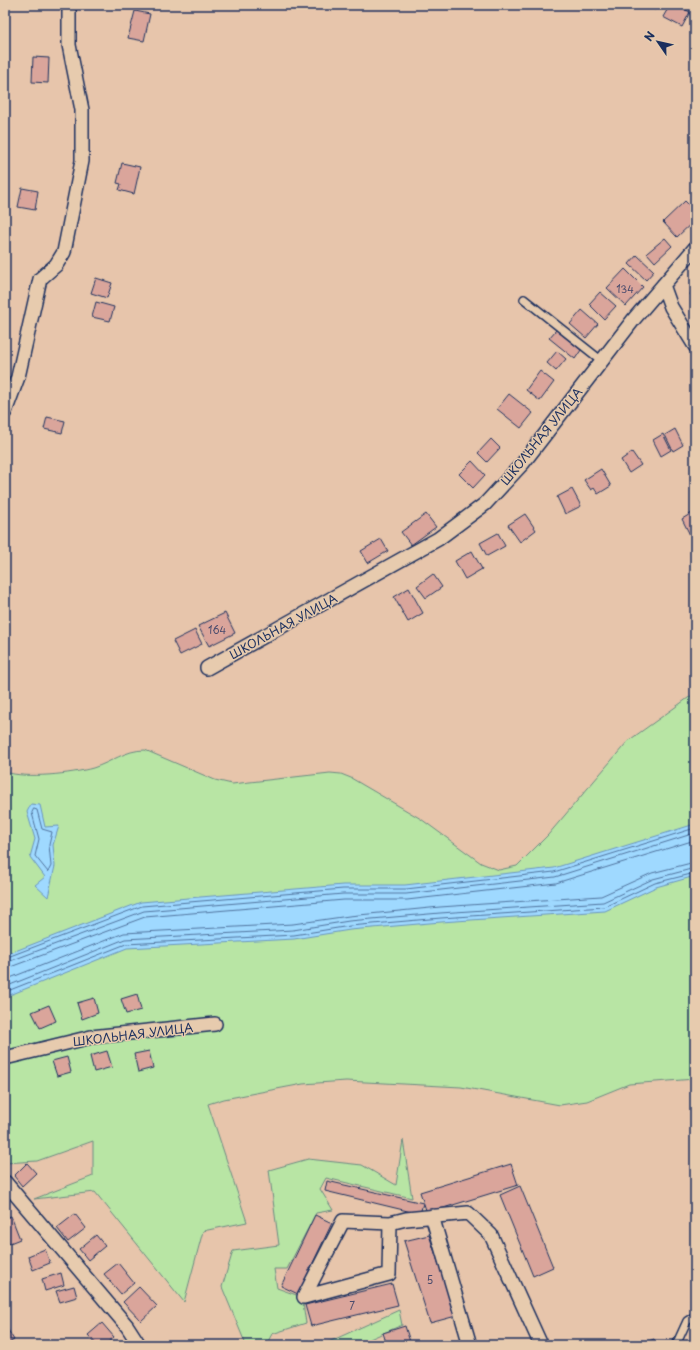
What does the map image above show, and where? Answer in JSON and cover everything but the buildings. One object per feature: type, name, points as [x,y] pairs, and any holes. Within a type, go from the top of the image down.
[{"type":"street","points":[[5,412],[18,377],[40,278],[56,265],[64,252],[82,160],[82,110],[69,45],[69,5]]},
{"type":"street","name":"ШКОЛЬНАЯ УЛИЦА","points":[[207,668],[438,539],[479,508],[523,462],[663,285],[695,248]]},
{"type":"street","points":[[663,285],[665,295],[671,307],[695,346]]},
{"type":"street","name":"ШКОЛЬНАЯ УЛИЦА","points":[[5,1058],[91,1038],[215,1024]]},
{"type":"street","points":[[5,1182],[127,1326],[138,1343],[137,1345]]},
{"type":"street","points":[[390,1223],[389,1274],[304,1297],[343,1222],[390,1223],[406,1219],[468,1213],[491,1235],[541,1345]]},
{"type":"street","points":[[432,1216],[470,1345]]},
{"type":"lane","points":[[524,299],[602,361]]},
{"type":"lane","points":[[676,1345],[687,1321],[695,1316]]},
{"type":"green space","points":[[695,693],[695,1079],[629,1084],[587,1101],[560,1105],[461,1087],[346,1081],[303,1084],[224,1099],[208,1104],[247,1222],[203,1231],[184,1302],[95,1192],[34,1199],[93,1176],[93,1141],[37,1161],[5,1163],[5,772],[25,775],[49,775],[73,772],[100,766],[131,752],[145,750],[215,780],[232,784],[330,773],[341,774],[351,778],[421,819],[481,863],[499,870],[517,866],[548,835],[628,741]]},
{"type":"green space","points":[[403,1140],[412,1198],[326,1178],[320,1189],[333,1210],[316,1213],[287,1269],[274,1269],[277,1288],[302,1297],[306,1323],[272,1334],[266,1345],[246,1345],[222,1287],[233,1251],[279,1245],[269,1170],[308,1159],[362,1165],[396,1185]]},
{"type":"green space","points":[[399,1310],[402,1325],[356,1345],[322,1345]]},
{"type":"water","points":[[31,804],[40,805],[45,827],[59,826],[53,845],[55,866],[48,897],[35,885],[45,877],[30,857],[35,839],[27,812]]},
{"type":"water","points":[[695,824],[695,876],[656,887],[605,911],[441,922],[350,930],[294,939],[127,948],[5,997],[5,955],[141,902],[343,885],[405,885],[554,868]]}]
